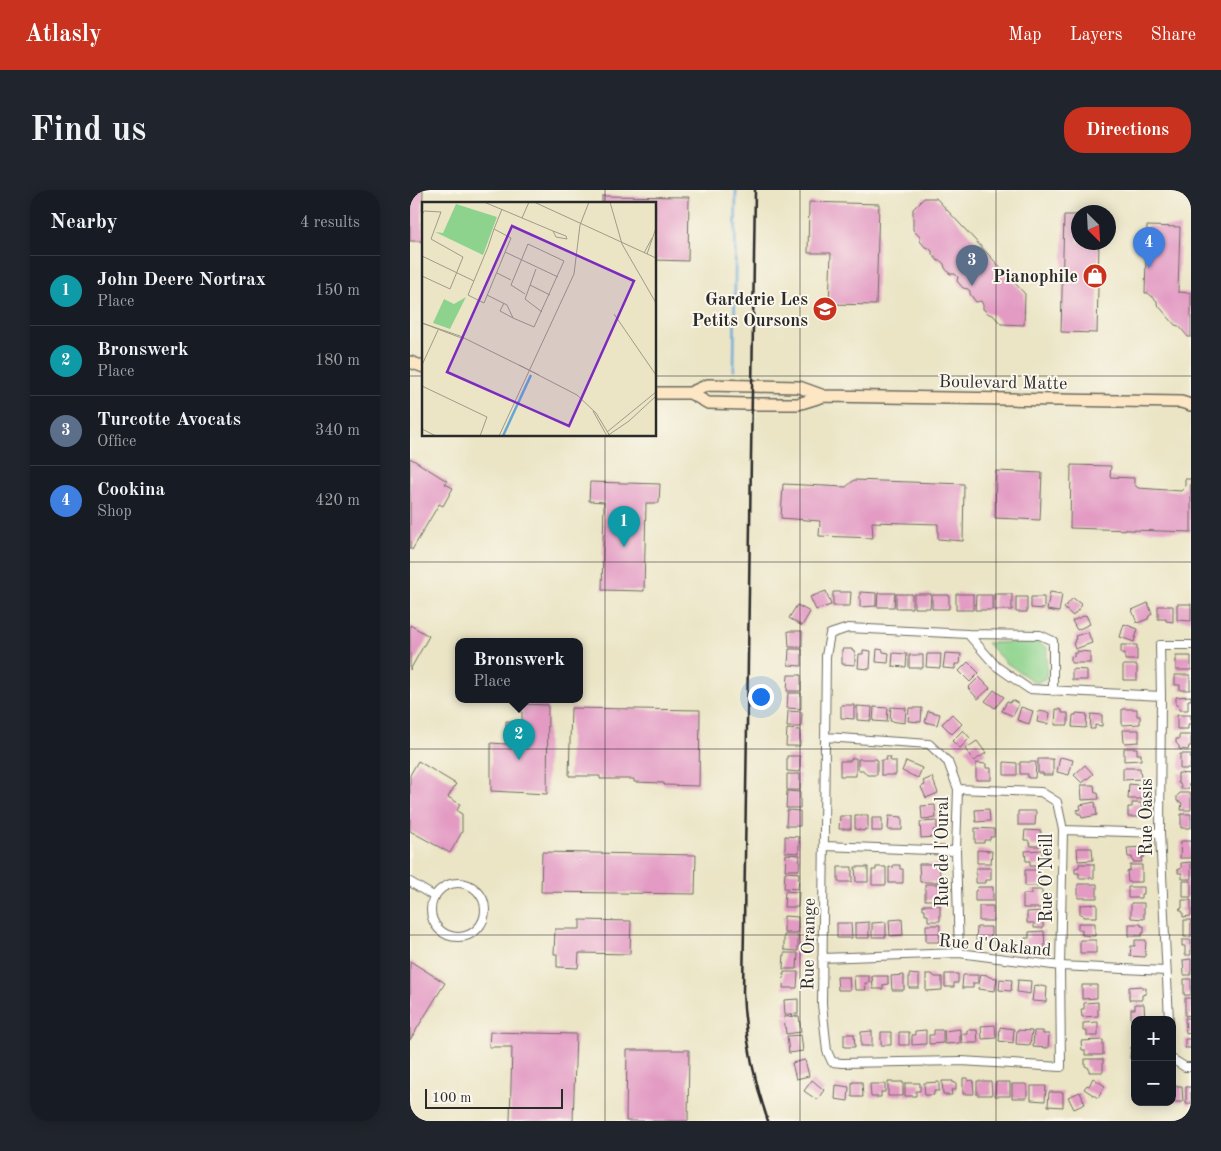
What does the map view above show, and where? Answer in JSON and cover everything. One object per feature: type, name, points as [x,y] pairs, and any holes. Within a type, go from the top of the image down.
[{"type":"main road","points":[[410,362],[422,366]]},
{"type":"main road","name":"Boulevard Matte","points":[[656,393],[690,393],[708,385],[790,386],[799,387],[824,396]]},
{"type":"main road","name":"Boulevard Matte","points":[[690,393],[708,402],[746,404],[798,404],[824,396],[1187,402]]},
{"type":"street","name":"Rue Orange","points":[[1053,691],[1053,641],[1040,635],[968,634],[848,628],[830,634],[826,656],[822,958],[822,1004],[827,1050],[832,1062],[842,1063],[961,1061],[1061,1067],[1060,966]]},
{"type":"street","points":[[968,634],[996,666],[1029,689],[1161,696]]},
{"type":"street","name":"Rue Oasis","points":[[1169,1016],[1160,833],[1160,645],[1191,645]]},
{"type":"street","name":"Rue de l'Oural","points":[[825,737],[929,744],[948,762],[958,790],[956,851],[959,954]]},
{"type":"street","name":"Rue O'Neill","points":[[958,790],[1041,792],[1057,802],[1063,830],[1060,966]]},
{"type":"street","points":[[1063,830],[1160,833]]},
{"type":"street","points":[[824,846],[956,851]]},
{"type":"street","points":[[410,882],[435,898]]},
{"type":"street","points":[[460,883],[470,886],[484,900],[485,910],[482,923],[476,930],[467,935],[456,936],[446,933],[438,926],[433,916],[432,906],[435,898],[439,891],[449,885],[460,883]]},
{"type":"street","name":"Rue d'Oakland","points":[[822,958],[959,954],[1060,966],[1166,971]]},
{"type":"street","points":[[1175,1061],[1184,1067],[1191,1067]]},
{"type":"green space","points":[[1037,642],[1047,648],[1046,678],[1036,683],[1005,662],[987,643]]},
{"type":"building","points":[[410,190],[423,190],[422,241],[410,241]]},
{"type":"building","points":[[602,196],[689,197],[688,261],[656,260],[656,202],[602,202]]},
{"type":"building","points":[[924,198],[936,198],[1025,294],[1024,325],[1001,324],[993,315],[983,309],[981,301],[976,302],[970,291],[963,288],[957,281],[958,277],[955,274],[950,274],[944,264],[938,261],[932,254],[932,251],[920,241],[920,237],[913,230],[913,209]]},
{"type":"building","points":[[809,202],[879,204],[876,305],[829,304],[831,253],[808,253]]},
{"type":"building","points":[[1064,215],[1071,215],[1071,250],[1099,250],[1097,333],[1061,332]]},
{"type":"building","points":[[1147,226],[1180,227],[1178,292],[1191,293],[1191,337],[1188,337],[1179,326],[1175,325],[1157,304],[1157,301],[1148,293],[1145,293]]},
{"type":"building","points":[[410,458],[447,481],[445,484],[453,488],[443,506],[439,504],[412,550],[410,548]]},
{"type":"building","points":[[1071,465],[1111,466],[1110,477],[1134,478],[1134,484],[1138,488],[1181,491],[1185,487],[1185,479],[1191,479],[1191,532],[1070,528]]},
{"type":"building","points":[[996,471],[1042,473],[1040,520],[995,518]]},
{"type":"building","points":[[854,480],[964,484],[963,541],[938,539],[938,524],[872,522],[873,538],[819,536],[820,521],[781,518],[783,484],[846,487]]},
{"type":"building","points":[[590,482],[660,484],[659,503],[646,503],[644,591],[602,590],[604,502],[589,501]]},
{"type":"building","points":[[826,591],[831,605],[816,610],[810,597]]},
{"type":"building","points":[[833,592],[851,592],[850,606],[833,606]]},
{"type":"building","points":[[860,592],[876,593],[876,606],[860,607]]},
{"type":"building","points":[[1050,592],[1062,594],[1059,612],[1047,610]]},
{"type":"building","points":[[878,593],[895,593],[894,607],[877,607]]},
{"type":"building","points":[[896,594],[912,594],[912,608],[896,608]]},
{"type":"building","points":[[914,594],[931,594],[930,608],[914,608]]},
{"type":"building","points":[[956,594],[973,594],[973,610],[956,610]]},
{"type":"building","points":[[994,594],[1012,594],[1012,610],[994,610]]},
{"type":"building","points":[[932,595],[949,595],[949,609],[932,609]]},
{"type":"building","points":[[976,595],[992,595],[992,610],[975,610]]},
{"type":"building","points":[[1016,597],[1027,597],[1027,612],[1016,612]]},
{"type":"building","points":[[1031,597],[1044,597],[1044,609],[1031,608]]},
{"type":"building","points":[[1073,598],[1082,605],[1073,616],[1064,608]]},
{"type":"building","points":[[1148,603],[1152,614],[1148,619],[1137,623],[1132,610]]},
{"type":"building","points":[[1177,604],[1191,604],[1191,621],[1177,620]]},
{"type":"building","points":[[797,605],[810,612],[802,626],[789,618]]},
{"type":"building","points":[[1158,606],[1173,606],[1173,622],[1166,621],[1166,619],[1158,619]]},
{"type":"building","points":[[1086,615],[1090,624],[1077,630],[1072,621]]},
{"type":"building","points":[[1124,624],[1138,629],[1134,642],[1120,637]]},
{"type":"building","points":[[410,625],[429,636],[410,670]]},
{"type":"building","points":[[788,631],[802,631],[802,647],[789,647]]},
{"type":"building","points":[[1088,632],[1092,643],[1075,649],[1073,643],[1076,639],[1075,636]]},
{"type":"building","points":[[1121,645],[1137,645],[1137,660],[1125,660],[1125,653],[1121,653]]},
{"type":"building","points":[[789,649],[802,649],[802,666],[788,665]]},
{"type":"building","points":[[842,649],[852,649],[852,651],[855,651],[855,665],[842,664]]},
{"type":"building","points":[[877,649],[889,653],[888,663],[876,662]]},
{"type":"building","points":[[863,650],[871,651],[870,669],[858,668],[859,654],[863,654]]},
{"type":"building","points":[[1077,651],[1090,652],[1090,663],[1071,663],[1071,656],[1074,657],[1074,653],[1077,653]]},
{"type":"building","points":[[893,653],[907,654],[906,667],[892,666]]},
{"type":"building","points":[[945,653],[961,654],[960,664],[955,664],[955,669],[943,668]]},
{"type":"building","points":[[927,654],[941,654],[940,668],[926,667]]},
{"type":"building","points":[[909,655],[923,655],[923,668],[909,668]]},
{"type":"building","points":[[1176,656],[1191,656],[1191,670],[1176,670]]},
{"type":"building","points":[[968,662],[979,673],[970,682],[959,671]]},
{"type":"building","points":[[1123,665],[1137,665],[1137,680],[1123,680]]},
{"type":"building","points":[[1072,669],[1087,670],[1087,680],[1072,680]]},
{"type":"building","points":[[788,675],[801,675],[801,691],[787,691]]},
{"type":"building","points":[[1175,675],[1190,675],[1190,690],[1180,690],[1180,685],[1175,685]]},
{"type":"building","points":[[979,677],[990,688],[978,699],[968,688]]},
{"type":"building","points":[[994,690],[1004,697],[995,708],[985,701]]},
{"type":"building","points":[[788,693],[801,693],[801,709],[787,708]]},
{"type":"building","points":[[1191,696],[1191,700],[1188,700],[1188,710],[1179,710],[1179,706],[1176,705],[1176,697]]},
{"type":"building","points":[[1012,700],[1019,704],[1013,716],[1002,711],[1007,701],[1010,703]]},
{"type":"building","points":[[522,704],[548,705],[547,794],[491,791],[491,743],[506,744],[506,721],[522,722]]},
{"type":"building","points":[[841,705],[854,705],[854,719],[841,718]]},
{"type":"building","points":[[857,706],[872,707],[871,721],[857,720]]},
{"type":"building","points":[[874,707],[888,708],[887,722],[873,721]]},
{"type":"building","points":[[891,707],[906,708],[905,723],[890,721]]},
{"type":"building","points":[[1021,707],[1033,711],[1029,724],[1017,720]]},
{"type":"building","points":[[571,708],[700,710],[699,786],[634,782],[634,779],[600,779],[600,776],[569,776]]},
{"type":"building","points":[[909,708],[922,708],[921,722],[908,721]]},
{"type":"building","points":[[1056,709],[1062,710],[1062,713],[1068,713],[1068,725],[1055,725]]},
{"type":"building","points":[[1122,709],[1137,709],[1137,716],[1140,716],[1140,724],[1122,725]]},
{"type":"building","points":[[788,711],[802,712],[801,727],[787,727]]},
{"type":"building","points":[[928,711],[940,714],[937,725],[925,722]]},
{"type":"building","points":[[1039,711],[1050,713],[1048,724],[1037,722]]},
{"type":"building","points":[[1076,713],[1087,714],[1086,728],[1072,727],[1073,715],[1076,715]]},
{"type":"building","points":[[952,714],[962,724],[952,734],[942,724]]},
{"type":"building","points":[[1091,714],[1102,715],[1102,726],[1095,725],[1095,729],[1090,729]]},
{"type":"building","points":[[1177,715],[1191,715],[1191,724],[1188,724],[1188,729],[1177,729]]},
{"type":"building","points":[[787,729],[800,730],[800,746],[786,746]]},
{"type":"building","points":[[963,730],[970,738],[960,748],[952,741]]},
{"type":"building","points":[[1123,730],[1139,730],[1139,742],[1124,743]]},
{"type":"building","points":[[1179,735],[1191,735],[1191,746],[1189,746],[1188,750],[1179,749],[1176,739],[1179,739]]},
{"type":"building","points":[[977,741],[986,753],[974,761],[965,749]]},
{"type":"building","points":[[1124,748],[1137,748],[1137,754],[1141,754],[1141,760],[1124,761]]},
{"type":"building","points":[[1180,754],[1191,754],[1190,769],[1180,769]]},
{"type":"building","points":[[787,756],[800,756],[800,772],[787,771]]},
{"type":"building","points":[[886,757],[891,757],[890,761],[896,761],[896,775],[881,775],[881,760],[886,760]]},
{"type":"building","points":[[1060,757],[1073,760],[1069,775],[1057,772]]},
{"type":"building","points":[[852,758],[856,758],[856,776],[840,776],[840,761],[850,761]]},
{"type":"building","points":[[858,759],[877,759],[877,775],[867,775],[863,770],[858,770]]},
{"type":"building","points":[[1038,759],[1053,759],[1053,775],[1038,773]]},
{"type":"building","points":[[418,761],[456,784],[448,797],[460,804],[457,811],[462,814],[462,832],[450,853],[410,831],[410,775]]},
{"type":"building","points":[[906,761],[922,768],[918,778],[902,771]]},
{"type":"building","points":[[1004,762],[1017,763],[1017,775],[1004,775]]},
{"type":"building","points":[[1020,762],[1036,762],[1035,778],[1028,778],[1028,774],[1020,774]]},
{"type":"building","points":[[976,763],[986,764],[986,768],[991,768],[991,780],[976,780]]},
{"type":"building","points":[[1085,765],[1093,774],[1082,783],[1074,775]]},
{"type":"building","points":[[1123,768],[1140,768],[1141,779],[1123,780]]},
{"type":"building","points":[[1178,773],[1191,774],[1191,784],[1189,784],[1188,789],[1181,789],[1181,785],[1178,783]]},
{"type":"building","points":[[787,774],[800,774],[800,790],[787,790]]},
{"type":"building","points":[[932,777],[938,793],[926,798],[921,787],[925,785],[923,781]]},
{"type":"building","points":[[1129,784],[1138,785],[1138,789],[1142,789],[1142,799],[1128,799]]},
{"type":"building","points":[[1081,785],[1094,785],[1095,793],[1098,793],[1099,799],[1082,800]]},
{"type":"building","points":[[787,791],[800,792],[800,808],[786,808]]},
{"type":"building","points":[[1180,793],[1191,793],[1191,810],[1181,810],[1182,803],[1177,801],[1177,796]]},
{"type":"building","points":[[1095,802],[1097,815],[1082,818],[1081,814],[1078,814],[1077,810],[1081,809],[1080,805]]},
{"type":"building","points":[[1132,803],[1141,803],[1140,817],[1128,817],[1128,807],[1132,807]]},
{"type":"building","points":[[935,805],[936,818],[922,819],[921,806]]},
{"type":"building","points":[[989,809],[990,821],[976,822],[975,810]]},
{"type":"building","points":[[787,810],[800,811],[800,826],[786,826]]},
{"type":"building","points":[[1018,811],[1036,811],[1035,825],[1018,825]]},
{"type":"building","points":[[1181,814],[1191,814],[1191,828],[1181,828]]},
{"type":"building","points":[[855,815],[868,815],[868,829],[864,831],[855,829]]},
{"type":"building","points":[[840,816],[851,816],[851,829],[839,829]]},
{"type":"building","points":[[889,816],[902,817],[902,830],[888,830]]},
{"type":"building","points":[[872,818],[882,818],[882,831],[872,831]]},
{"type":"building","points":[[937,821],[937,829],[933,830],[934,837],[921,838],[920,822]]},
{"type":"building","points":[[975,828],[994,829],[994,837],[990,837],[990,840],[984,840],[984,843],[975,843]]},
{"type":"building","points":[[1025,830],[1041,831],[1040,846],[1031,846],[1028,840],[1024,840]]},
{"type":"building","points":[[785,836],[799,837],[799,853],[785,852]]},
{"type":"building","points":[[1181,841],[1191,841],[1191,858],[1180,858]]},
{"type":"building","points":[[1143,847],[1144,857],[1141,858],[1142,862],[1133,862],[1132,857],[1128,857],[1127,848]]},
{"type":"building","points":[[1077,848],[1092,848],[1093,860],[1078,861]]},
{"type":"building","points":[[977,850],[992,851],[991,863],[977,863]]},
{"type":"building","points":[[1042,850],[1042,862],[1039,862],[1039,866],[1030,866],[1030,861],[1026,861],[1025,851]]},
{"type":"building","points":[[542,852],[696,855],[695,894],[541,892]]},
{"type":"building","points":[[786,854],[800,855],[799,870],[785,870]]},
{"type":"building","points":[[1191,862],[1191,879],[1182,879],[1182,873],[1178,873],[1178,869],[1181,869],[1181,863]]},
{"type":"building","points":[[919,864],[939,864],[940,875],[938,875],[938,882],[920,882]]},
{"type":"building","points":[[1079,864],[1094,864],[1094,878],[1079,878],[1079,873],[1075,873],[1075,868],[1079,867]]},
{"type":"building","points":[[893,865],[900,865],[900,869],[903,869],[903,883],[889,883],[889,867],[893,868]]},
{"type":"building","points":[[1130,865],[1142,865],[1142,882],[1128,882],[1127,871],[1130,870]]},
{"type":"building","points":[[838,867],[852,867],[852,882],[838,882]]},
{"type":"building","points":[[855,867],[868,867],[868,882],[856,882]]},
{"type":"building","points":[[876,867],[886,867],[886,885],[872,885],[872,870],[876,870]]},
{"type":"building","points":[[976,868],[991,868],[991,880],[985,880],[985,883],[976,883]]},
{"type":"building","points":[[1025,870],[1040,870],[1040,886],[1025,886]]},
{"type":"building","points":[[785,872],[799,873],[798,889],[784,888]]},
{"type":"building","points":[[1183,881],[1191,881],[1191,897],[1183,897]]},
{"type":"building","points":[[925,884],[938,884],[938,900],[925,900]]},
{"type":"building","points":[[1078,884],[1097,884],[1097,898],[1078,898]]},
{"type":"building","points":[[978,887],[993,887],[993,901],[975,901],[975,891]]},
{"type":"building","points":[[1128,887],[1144,887],[1144,894],[1141,894],[1141,898],[1128,898]]},
{"type":"building","points":[[1031,890],[1042,890],[1042,908],[1023,908],[1023,894],[1031,894]]},
{"type":"building","points":[[785,891],[799,892],[798,907],[784,907]]},
{"type":"building","points":[[1182,900],[1191,900],[1191,916],[1183,917],[1183,912],[1179,909],[1182,908]]},
{"type":"building","points":[[1131,903],[1144,903],[1144,919],[1131,918]]},
{"type":"building","points":[[1097,904],[1097,917],[1083,917],[1080,914],[1080,905]]},
{"type":"building","points":[[923,905],[940,905],[940,921],[928,921],[928,915],[925,915]]},
{"type":"building","points":[[979,906],[993,906],[993,921],[979,921]]},
{"type":"building","points":[[1043,911],[1043,928],[1034,928],[1034,923],[1027,923],[1027,912]]},
{"type":"building","points":[[784,916],[798,917],[798,933],[784,933]]},
{"type":"building","points":[[902,919],[903,935],[890,936],[889,920]]},
{"type":"building","points":[[580,920],[631,921],[630,954],[579,953],[578,968],[557,967],[557,954],[554,954],[555,929],[580,929]]},
{"type":"building","points":[[1184,920],[1191,920],[1191,937],[1184,937]]},
{"type":"building","points":[[869,922],[869,938],[855,938],[855,923]]},
{"type":"building","points":[[886,922],[886,937],[872,937],[872,923]]},
{"type":"building","points":[[837,923],[851,923],[852,938],[837,938]]},
{"type":"building","points":[[1078,923],[1095,923],[1095,936],[1082,935],[1082,930],[1078,930]]},
{"type":"building","points":[[1129,924],[1141,924],[1141,926],[1144,926],[1142,936],[1129,936]]},
{"type":"building","points":[[926,925],[940,925],[939,942],[926,942]]},
{"type":"building","points":[[977,927],[991,927],[991,942],[976,941]]},
{"type":"building","points":[[1044,931],[1045,949],[1028,949],[1028,947],[1025,947],[1025,938],[1029,938],[1029,932]]},
{"type":"building","points":[[784,935],[798,935],[798,951],[784,950]]},
{"type":"building","points":[[1080,940],[1096,940],[1096,953],[1080,953]]},
{"type":"building","points":[[1135,940],[1146,940],[1145,957],[1130,956],[1131,946],[1135,946]]},
{"type":"building","points":[[1182,940],[1191,940],[1191,955],[1185,955],[1185,946],[1182,946]]},
{"type":"building","points":[[784,953],[798,953],[797,969],[783,969]]},
{"type":"building","points":[[1191,959],[1191,975],[1184,975],[1183,960]]},
{"type":"building","points":[[410,961],[445,983],[410,1040]]},
{"type":"building","points":[[784,972],[798,972],[797,988],[783,988]]},
{"type":"building","points":[[909,974],[919,975],[919,988],[909,988]]},
{"type":"building","points":[[926,974],[942,977],[942,990],[926,991]]},
{"type":"building","points":[[945,974],[958,974],[958,983],[954,983],[954,987],[945,987]]},
{"type":"building","points":[[981,974],[997,978],[995,991],[978,989]]},
{"type":"building","points":[[904,975],[904,990],[892,990],[891,976]]},
{"type":"building","points":[[963,975],[978,975],[978,983],[973,983],[973,988],[962,988]]},
{"type":"building","points":[[854,976],[869,976],[869,983],[865,983],[866,990],[855,990]]},
{"type":"building","points":[[872,976],[888,976],[888,984],[883,985],[883,989],[873,989]]},
{"type":"building","points":[[837,977],[849,977],[850,990],[838,990]]},
{"type":"building","points":[[1000,979],[1012,980],[1011,991],[999,990]]},
{"type":"building","points":[[1184,979],[1191,979],[1191,995],[1184,995]]},
{"type":"building","points":[[1018,980],[1031,981],[1030,994],[1017,992]]},
{"type":"building","points":[[1034,985],[1047,987],[1046,1002],[1032,1001]]},
{"type":"building","points":[[1082,985],[1097,985],[1097,998],[1082,999]]},
{"type":"building","points":[[1142,986],[1142,988],[1146,988],[1146,994],[1142,995],[1142,1000],[1129,1000],[1129,987]]},
{"type":"building","points":[[1185,998],[1191,998],[1191,1015],[1185,1016]]},
{"type":"building","points":[[798,999],[798,1014],[785,1015],[784,1000]]},
{"type":"building","points":[[1098,1002],[1098,1016],[1082,1017],[1081,1009],[1084,1009],[1084,1003]]},
{"type":"building","points":[[1135,1004],[1144,1004],[1145,1016],[1131,1016],[1131,1009],[1135,1009]]},
{"type":"building","points":[[799,1016],[801,1032],[786,1034],[784,1017]]},
{"type":"building","points":[[1185,1018],[1191,1018],[1191,1033],[1186,1034]]},
{"type":"building","points":[[1098,1022],[1098,1036],[1087,1036],[1087,1031],[1083,1031],[1083,1023]]},
{"type":"building","points":[[995,1025],[996,1038],[982,1039],[981,1026]]},
{"type":"building","points":[[1000,1027],[1014,1029],[1013,1043],[999,1041]]},
{"type":"building","points":[[960,1029],[960,1043],[945,1044],[944,1031]]},
{"type":"building","points":[[926,1030],[926,1044],[912,1045],[912,1035],[915,1035],[915,1031]]},
{"type":"building","points":[[934,1030],[943,1030],[943,1043],[929,1044],[929,1035],[934,1035]]},
{"type":"building","points":[[967,1030],[977,1030],[978,1043],[962,1043],[961,1034],[967,1034]]},
{"type":"building","points":[[1017,1030],[1032,1031],[1030,1045],[1016,1044]]},
{"type":"building","points":[[872,1031],[872,1046],[861,1046],[861,1032]]},
{"type":"building","points":[[1034,1031],[1043,1031],[1043,1034],[1049,1034],[1048,1048],[1033,1047]]},
{"type":"building","points":[[490,1032],[576,1034],[573,1121],[510,1121],[512,1047],[489,1047]]},
{"type":"building","points":[[881,1032],[891,1032],[891,1045],[881,1045]]},
{"type":"building","points":[[899,1032],[909,1032],[909,1045],[899,1045]]},
{"type":"building","points":[[844,1034],[854,1034],[855,1047],[844,1047]]},
{"type":"building","points":[[801,1035],[803,1051],[789,1053],[787,1036]]},
{"type":"building","points":[[1185,1039],[1191,1039],[1191,1048],[1185,1048]]},
{"type":"building","points":[[1103,1040],[1103,1055],[1085,1055],[1085,1050],[1082,1050],[1081,1041]]},
{"type":"building","points":[[627,1050],[689,1050],[688,1121],[626,1121]]},
{"type":"building","points":[[1085,1059],[1103,1059],[1103,1072],[1089,1072],[1089,1068],[1085,1066]]},
{"type":"building","points":[[805,1060],[809,1076],[796,1079],[792,1063]]},
{"type":"building","points":[[963,1078],[968,1078],[968,1081],[973,1080],[974,1094],[963,1094]]},
{"type":"building","points":[[1093,1078],[1105,1086],[1098,1098],[1084,1089],[1087,1085],[1089,1086]]},
{"type":"building","points":[[812,1080],[824,1090],[817,1100],[804,1091]]},
{"type":"building","points":[[942,1081],[953,1081],[953,1083],[956,1083],[956,1090],[951,1090],[952,1095],[943,1095]]},
{"type":"building","points":[[977,1081],[991,1081],[992,1095],[977,1095]]},
{"type":"building","points":[[852,1082],[862,1082],[863,1097],[852,1097]]},
{"type":"building","points":[[888,1082],[903,1082],[903,1096],[888,1096]]},
{"type":"building","points":[[939,1082],[939,1091],[934,1091],[934,1095],[925,1095],[924,1083]]},
{"type":"building","points":[[996,1082],[1010,1082],[1010,1096],[995,1096]]},
{"type":"building","points":[[905,1083],[920,1083],[920,1091],[916,1091],[916,1096],[905,1096]]},
{"type":"building","points":[[870,1084],[885,1084],[885,1092],[881,1092],[881,1097],[871,1097]]},
{"type":"building","points":[[1012,1084],[1027,1084],[1027,1098],[1012,1098]]},
{"type":"building","points":[[836,1085],[849,1087],[848,1101],[835,1099]]},
{"type":"building","points":[[1031,1086],[1046,1086],[1045,1101],[1031,1100]]},
{"type":"building","points":[[1176,1086],[1182,1086],[1183,1102],[1176,1102]]},
{"type":"building","points":[[1186,1087],[1191,1087],[1191,1104],[1186,1104]]},
{"type":"building","points":[[1049,1092],[1063,1092],[1063,1107],[1048,1106]]},
{"type":"building","points":[[1080,1092],[1085,1104],[1074,1109],[1068,1097]]},
{"type":"waterway","points":[[734,370],[736,190]]},
{"type":"railway","points":[[755,190],[743,992],[751,1058],[768,1121]]},
{"type":"place","name":"Cookina","points":[[1149,268]]},
{"type":"place","name":"Pianophile","points":[[1095,276]]},
{"type":"place","name":"Turcotte Avocats","points":[[972,286]]},
{"type":"place","name":"Garderie Les Petits Oursons","points":[[825,309]]},
{"type":"place","name":"John Deere Nortrax","points":[[624,547]]},
{"type":"place","name":"Bronswerk","points":[[519,760]]}]
